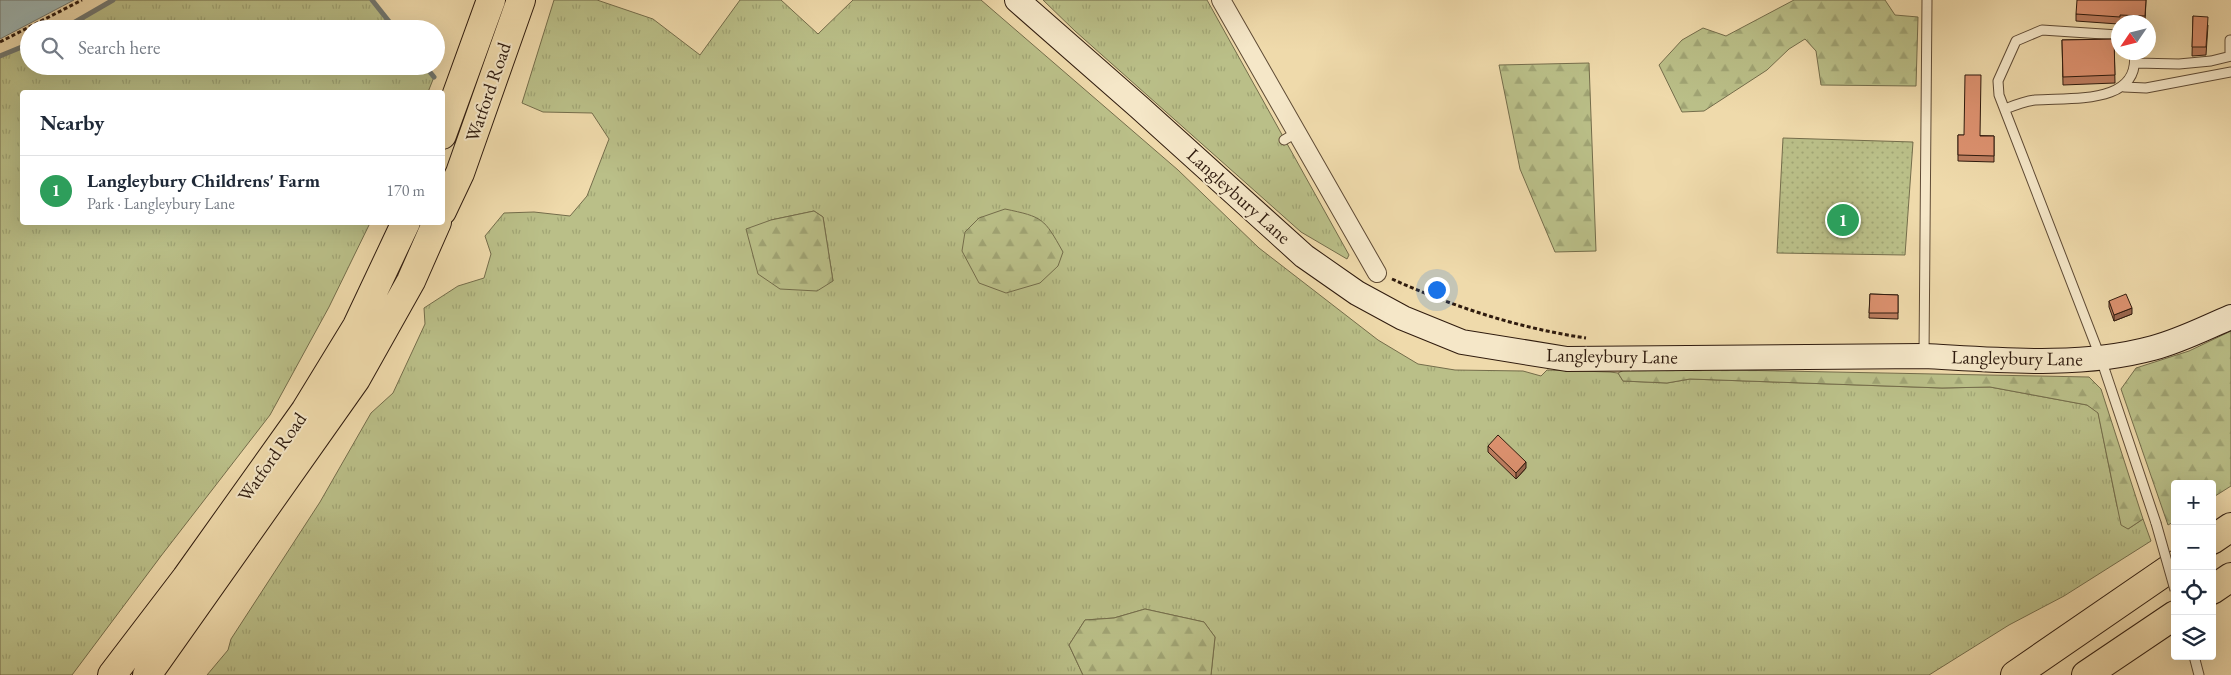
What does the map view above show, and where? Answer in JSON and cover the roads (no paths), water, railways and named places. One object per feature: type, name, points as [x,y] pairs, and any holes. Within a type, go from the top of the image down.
[{"type":"highway","name":"Watford Road","points":[[445,128],[491,0]]},
{"type":"highway","name":"Watford Road","points":[[445,205],[460,174],[521,0]]},
{"type":"highway","name":"Watford Road","points":[[112,675],[186,578],[305,411],[357,326],[405,225]]},
{"type":"highway","name":"Watford Road","points":[[147,675],[356,378],[411,281],[437,225]]},
{"type":"highway","points":[[2216,537],[2231,527]]},
{"type":"highway","points":[[2015,675],[2171,568]]},
{"type":"highway","points":[[2216,587],[2231,577]]},
{"type":"highway","points":[[2086,675],[2171,618]]},
{"type":"street","name":"Langleybury Lane","points":[[1016,0],[1168,132],[1304,256],[1357,293],[1395,314],[1462,342],[1566,359],[1924,356],[1998,360],[2101,359],[2154,348],[2181,339],[2231,317]]},
{"type":"street","points":[[1221,0],[1290,137],[1377,273]]},
{"type":"lane","points":[[1924,356],[1927,0]]},
{"type":"lane","points":[[2111,34],[2042,30],[2016,41],[1998,81],[1999,95],[2101,359],[2156,523],[2171,576]]},
{"type":"lane","points":[[2136,64],[2179,64],[2231,56],[2230,40]]},
{"type":"lane","points":[[2124,86],[2136,64],[2135,60]]},
{"type":"lane","points":[[2005,109],[2033,100],[2107,95],[2124,86],[2146,88],[2231,72]]},
{"type":"lane","points":[[2195,660],[2199,675]]},
{"type":"water","points":[[0,0],[74,0],[36,20],[20,20],[20,28],[0,39]]},
{"type":"waterway","points":[[79,20],[113,0]]},
{"type":"waterway","points":[[372,0],[388,20]]},
{"type":"waterway","points":[[0,56],[20,48]]},
{"type":"place","name":"Langleybury Childrens' Farm","points":[[1843,220]]}]
